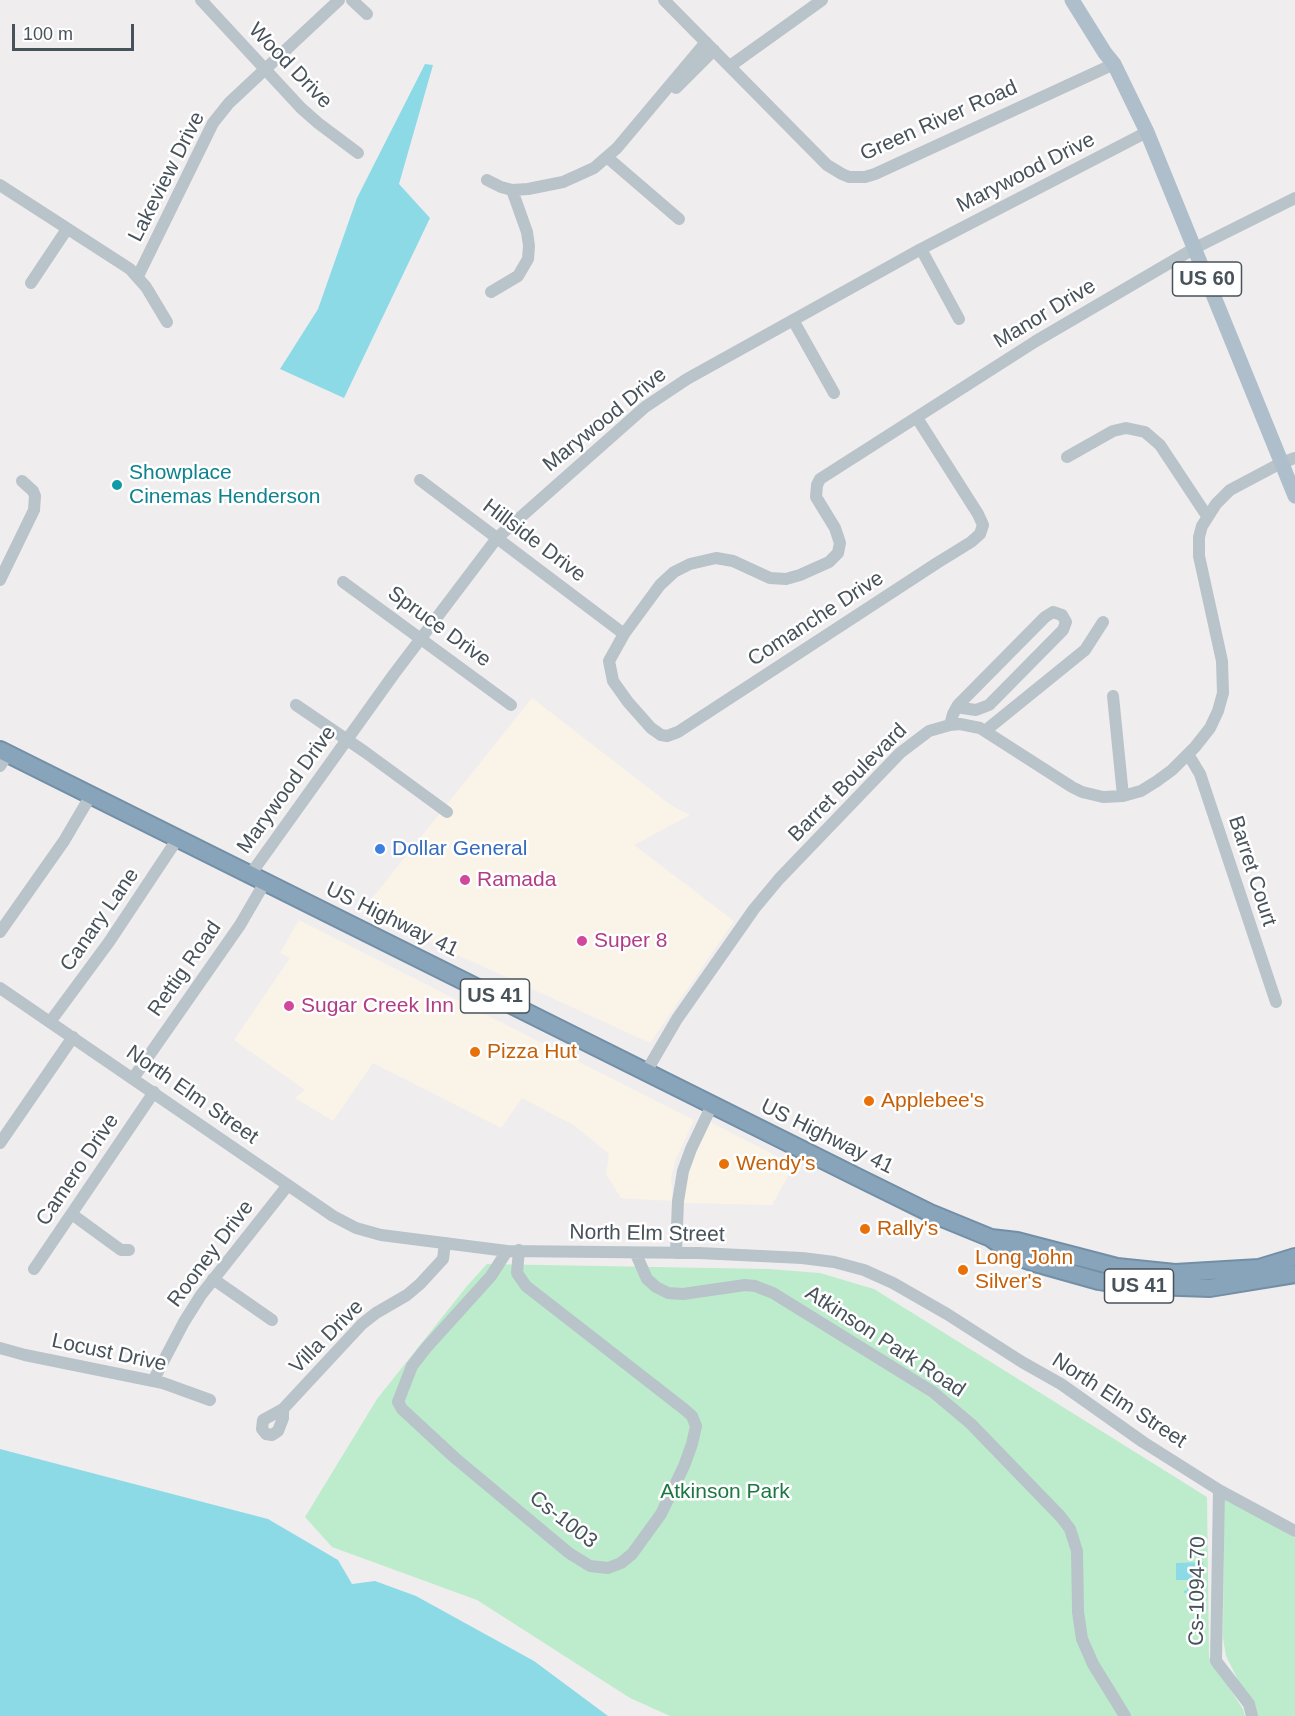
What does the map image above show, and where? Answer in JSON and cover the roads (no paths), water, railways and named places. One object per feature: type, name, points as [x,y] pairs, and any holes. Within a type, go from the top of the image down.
[{"type":"highway","name":"US Highway 41","points":[[3,757],[91,795],[930,1213],[992,1238]]},
{"type":"highway","name":"US 41","points":[[992,1238],[1017,1242],[1117,1268],[1150,1272],[1204,1273],[1259,1268],[1295,1257]]},
{"type":"highway","name":"US 41","points":[[992,1238],[1005,1249],[1035,1263],[1122,1285],[1210,1288],[1295,1274]]},
{"type":"highway","points":[[1259,1268],[1295,1249]]},
{"type":"main road","name":"US 60","points":[[1072,0],[1114,64],[1147,132],[1288,461],[1295,496]]},
{"type":"street","name":"Wood Drive","points":[[201,0],[264,70],[318,123],[358,153]]},
{"type":"street","name":"Lakeview Drive","points":[[138,276],[213,123],[230,103],[339,0]]},
{"type":"street","points":[[352,0],[367,14]]},
{"type":"street","name":"Green River Road","points":[[664,0],[827,165],[842,174],[856,177],[875,174],[1114,64]]},
{"type":"street","points":[[730,66],[822,0]]},
{"type":"street","points":[[487,180],[512,190],[528,189],[563,182],[594,168],[608,158],[668,87],[674,90],[710,46]]},
{"type":"street","name":"Marywood Drive","points":[[258,878],[347,740],[420,638],[497,538],[540,498],[654,401],[687,379],[921,249],[1147,132]]},
{"type":"street","points":[[608,158],[679,219]]},
{"type":"street","points":[[0,184],[138,276],[166,322]]},
{"type":"street","points":[[491,292],[518,276],[529,253],[527,232],[512,190]]},
{"type":"street","name":"Manor Drive","points":[[624,634],[660,585],[674,572],[690,564],[708,559],[725,559],[741,564],[762,576],[786,579],[830,562],[838,553],[840,543],[835,528],[818,503],[815,491],[820,479],[1036,341],[1195,248],[1295,198]]},
{"type":"street","points":[[31,283],[67,229]]},
{"type":"street","points":[[921,249],[959,319]]},
{"type":"street","points":[[793,320],[834,393]]},
{"type":"street","name":"Comanche Drive","points":[[624,634],[609,661],[613,681],[651,728],[661,735],[672,735],[971,542],[980,534],[982,522],[917,418]]},
{"type":"street","points":[[1067,457],[1113,431],[1126,428],[1145,432],[1160,445],[1207,516]]},
{"type":"street","points":[[958,705],[962,708],[976,710],[989,705],[1063,630],[1066,622],[1062,615],[1053,612],[1045,617],[958,705],[950,725],[970,726],[986,731],[1082,792],[1103,797],[1123,796],[1157,781],[1205,736],[1215,720],[1222,693],[1222,661],[1199,556],[1199,537],[1207,516],[1230,490],[1288,461]]},
{"type":"street","name":"Hillside Drive","points":[[420,480],[624,634]]},
{"type":"street","points":[[0,580],[34,510],[33,491],[22,481]]},
{"type":"street","name":"Spruce Drive","points":[[343,582],[511,705]]},
{"type":"street","points":[[986,731],[1084,650],[1102,622]]},
{"type":"street","points":[[1113,696],[1123,796]]},
{"type":"street","points":[[296,705],[447,812]]},
{"type":"street","name":"Barret Boulevard","points":[[646,1072],[677,1019],[754,909],[779,879],[900,753],[929,732],[950,725]]},
{"type":"street","name":"Barret Court","points":[[1188,754],[1200,774],[1276,1002]]},
{"type":"street","points":[[0,932],[64,841],[91,795]]},
{"type":"street","name":"Canary Lane","points":[[50,1022],[109,942],[178,838]]},
{"type":"street","name":"Rettig Road","points":[[134,1077],[240,925],[258,878]]},
{"type":"street","name":"North Elm Street","points":[[0,988],[134,1077],[333,1216],[356,1228],[381,1235],[513,1250],[819,1259],[849,1266],[879,1276],[937,1308],[1061,1384],[1143,1442],[1219,1490],[1295,1531]]},
{"type":"street","points":[[0,1143],[73,1037]]},
{"type":"street","name":"Camero Drive","points":[[34,1269],[73,1215],[154,1092]]},
{"type":"street","points":[[676,1253],[678,1201],[683,1171],[712,1105]]},
{"type":"street","name":"Rooney Drive","points":[[153,1381],[189,1312],[288,1185]]},
{"type":"street","points":[[73,1215],[121,1250],[129,1250]]},
{"type":"street","name":"Villa Drive","points":[[283,1409],[362,1324],[420,1284],[443,1259],[445,1243]]},
{"type":"street","name":"Cs-1003","points":[[513,1250],[517,1273],[526,1286],[684,1409],[692,1416],[696,1426],[684,1466],[661,1514],[632,1554],[621,1563],[608,1568],[590,1566],[569,1553],[455,1458],[402,1410],[397,1399],[412,1366],[426,1348],[513,1250]]},
{"type":"street","name":"Atkinson Park Road","points":[[636,1254],[647,1279],[668,1293],[682,1294],[745,1285],[773,1293],[933,1392],[971,1424],[1070,1529],[1077,1551],[1078,1611],[1082,1639],[1092,1664],[1125,1716]]},
{"type":"street","points":[[213,1279],[272,1320]]},
{"type":"street","name":"Locust Drive","points":[[0,1348],[153,1381],[210,1400]]},
{"type":"street","name":"Cs-1094-70","points":[[1219,1490],[1216,1661],[1249,1704],[1252,1716]]},
{"type":"water","points":[[425,64],[433,65],[399,184],[430,218],[344,398],[280,369],[318,309],[357,198]]},
{"type":"water","points":[[0,1449],[268,1519],[338,1560],[352,1584],[375,1581],[416,1596],[534,1661],[608,1716],[0,1716]]},
{"type":"water","points":[[1203,1562],[1204,1592],[1184,1593],[1187,1590],[1187,1580],[1176,1580],[1176,1563]]},
{"type":"place","name":"Showplace Cinemas Henderson","points":[[117,485]]},
{"type":"place","name":"Dollar General","points":[[380,849]]},
{"type":"place","name":"Ramada","points":[[465,880]]},
{"type":"place","name":"Super 8","points":[[582,941]]},
{"type":"place","name":"Sugar Creek Inn","points":[[289,1006]]},
{"type":"place","name":"Pizza Hut","points":[[475,1052]]},
{"type":"place","name":"Applebee's","points":[[869,1101]]},
{"type":"place","name":"Wendy's","points":[[724,1164]]},
{"type":"place","name":"Rally's","points":[[865,1229]]},
{"type":"place","name":"Long John Silver's","points":[[963,1270]]},
{"type":"park label","name":"Atkinson Park","points":[[725,1492]]}]
